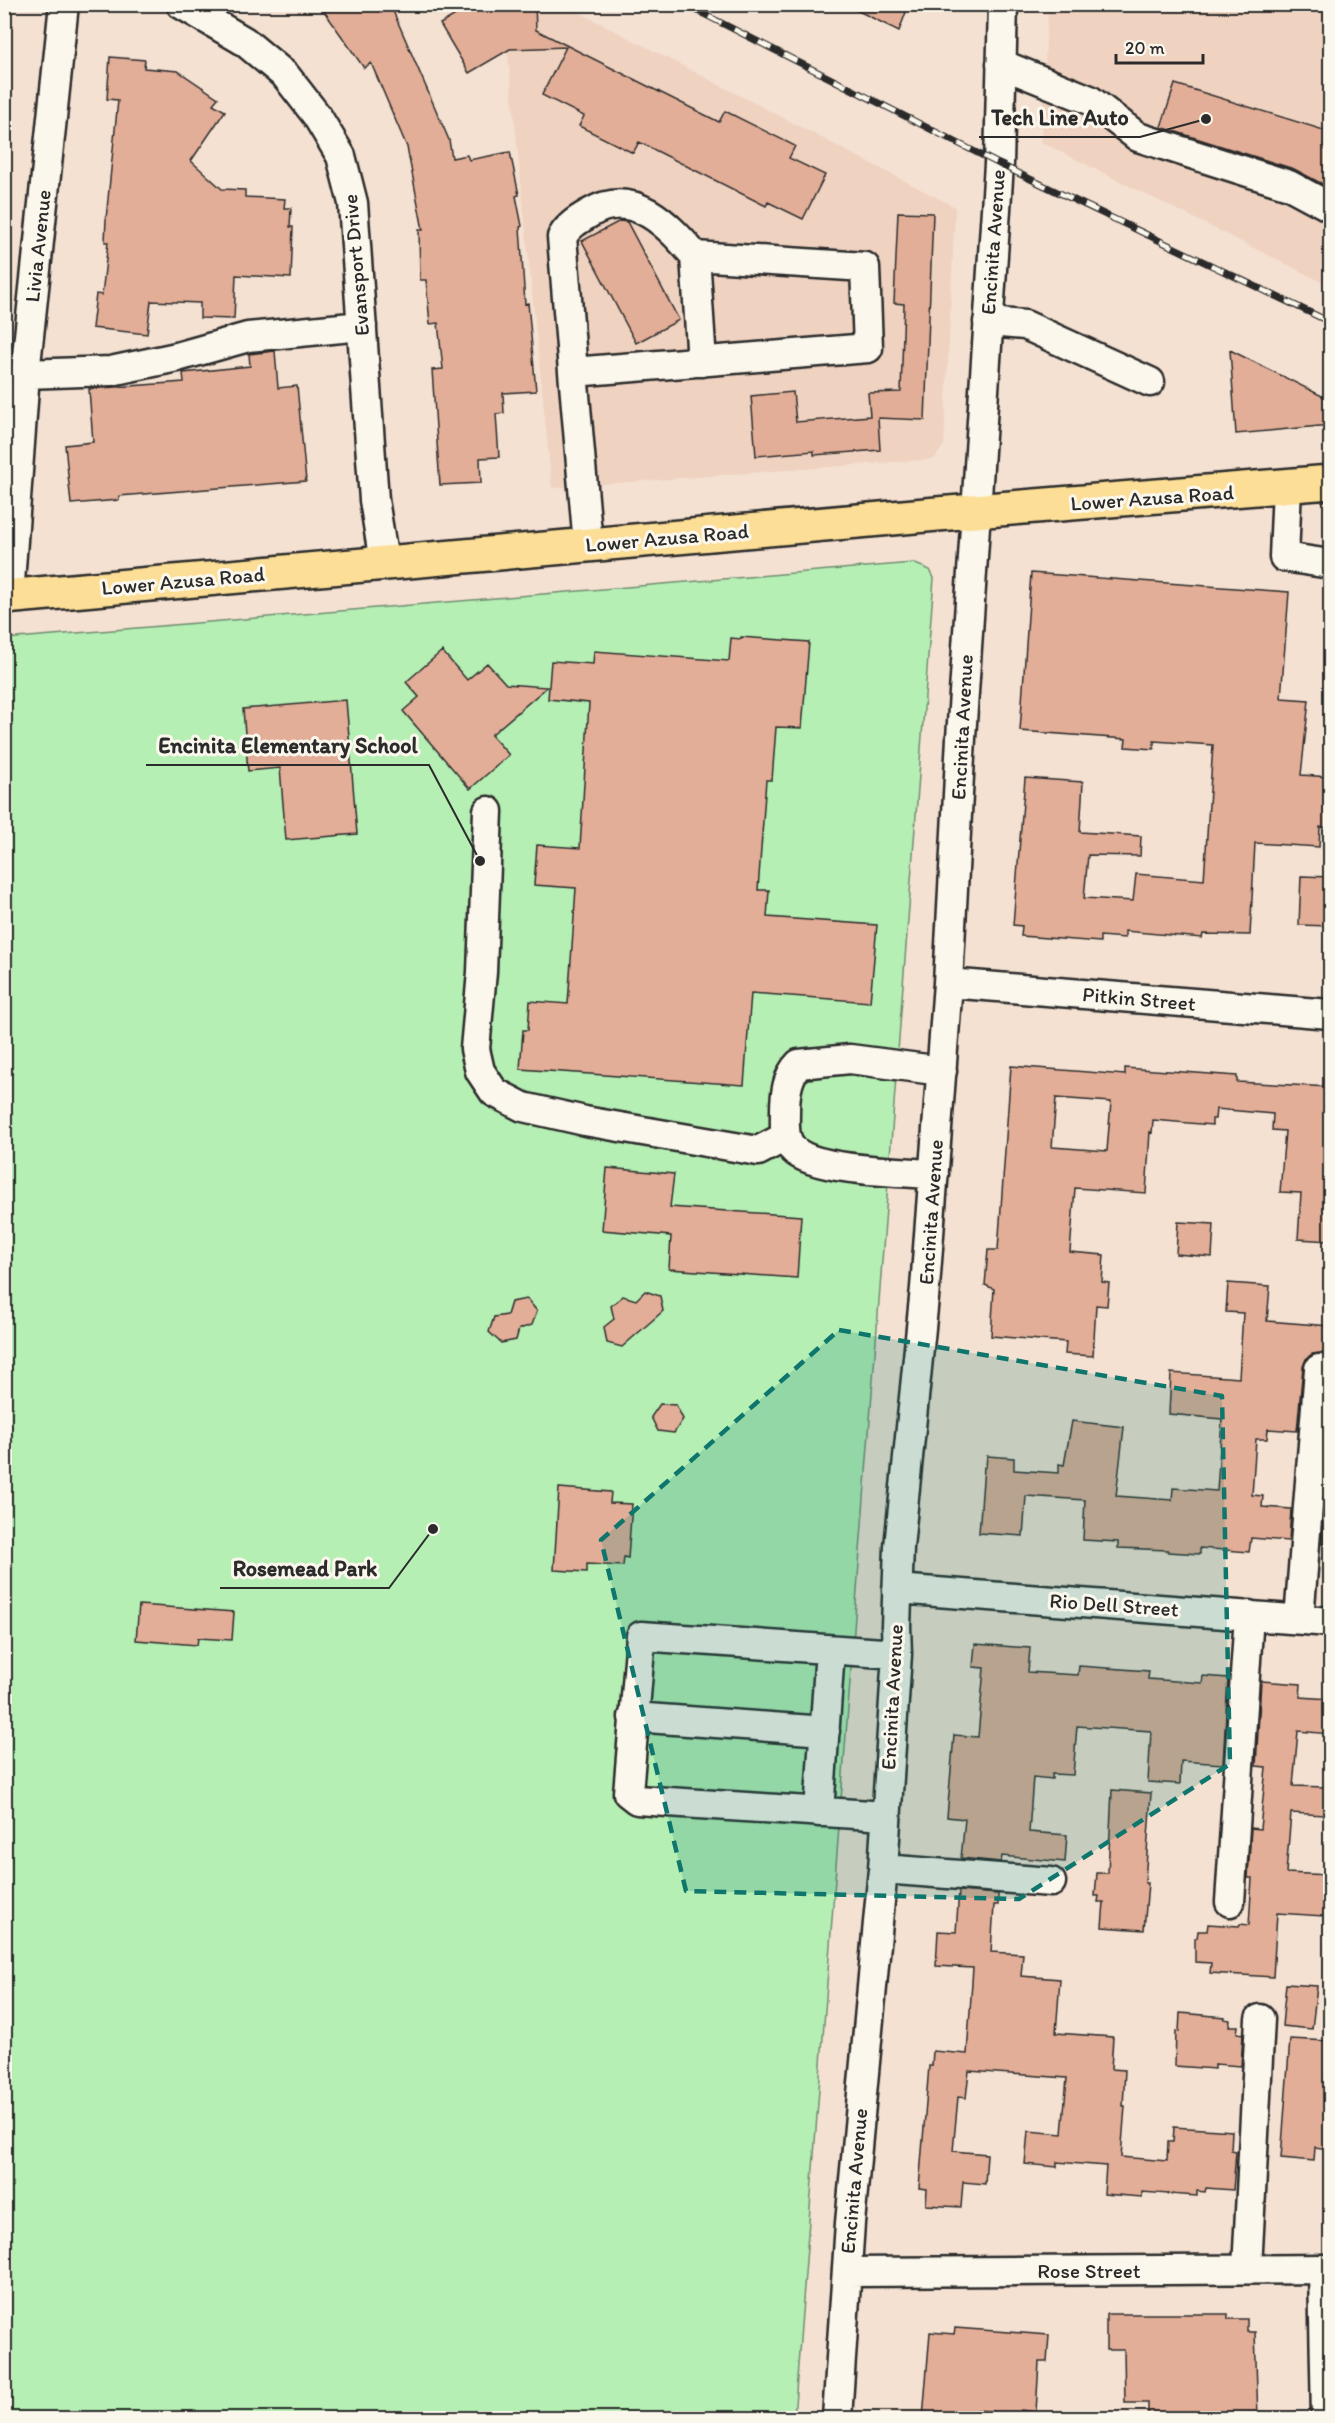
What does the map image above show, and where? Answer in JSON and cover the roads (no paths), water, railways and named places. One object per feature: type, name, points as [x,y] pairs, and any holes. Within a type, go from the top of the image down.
[{"type":"main road","name":"Lower Azusa Road","points":[[7,597],[384,562],[1330,482]]},
{"type":"street","name":"Livia Avenue","points":[[7,597],[25,374],[64,4]]},
{"type":"street","name":"Evansport Drive","points":[[181,4],[244,41],[286,76],[317,116],[341,156],[353,202],[374,500],[384,562]]},
{"type":"street","name":"Encinita Avenue","points":[[837,2418],[847,2272],[883,1869],[897,1654],[899,1547],[925,1288],[948,984],[961,738],[999,164],[1003,4]]},
{"type":"street","points":[[1001,64],[1090,100],[1138,137],[1288,185],[1330,207]]},
{"type":"street","points":[[588,545],[562,237],[568,226],[600,207],[634,204],[669,226],[695,256],[702,362]]},
{"type":"street","points":[[573,372],[868,348],[865,267],[695,256]]},
{"type":"street","points":[[988,322],[1025,325],[1150,382]]},
{"type":"street","points":[[25,374],[111,371],[177,357],[248,337],[362,326]]},
{"type":"street","points":[[1287,487],[1284,557],[1330,564]]},
{"type":"street","points":[[489,811],[482,972],[475,1049],[480,1071],[494,1092],[523,1107],[585,1121],[758,1151],[785,1137]]},
{"type":"street","name":"Pitkin Street","points":[[948,984],[1330,1014]]},
{"type":"street","points":[[934,1174],[816,1162],[794,1150],[785,1137],[785,1100],[791,1072],[799,1064],[849,1059],[942,1071]]},
{"type":"street","points":[[1299,1619],[1319,1369]]},
{"type":"street","name":"Rio Dell Street","points":[[897,1589],[1330,1622]]},
{"type":"street","points":[[1230,1902],[1249,1616]]},
{"type":"street","points":[[886,1816],[637,1800],[628,1793],[633,1717],[641,1636],[897,1654]]},
{"type":"street","points":[[819,1812],[830,1650]]},
{"type":"street","points":[[633,1717],[825,1731]]},
{"type":"street","points":[[883,1869],[1051,1882]]},
{"type":"street","points":[[1247,2269],[1260,2019]]},
{"type":"street","points":[[1326,2418],[1327,2269]]},
{"type":"street","name":"Rose Street","points":[[847,2272],[1327,2269]]},
{"type":"railway","points":[[684,4],[999,164],[1330,322]]},
{"type":"place","name":"Tech Line Auto","points":[[1206,119]]},
{"type":"place","name":"Encinita Elementary School","points":[[480,861]]},
{"type":"place","name":"Rosemead Park","points":[[433,1529]]}]
